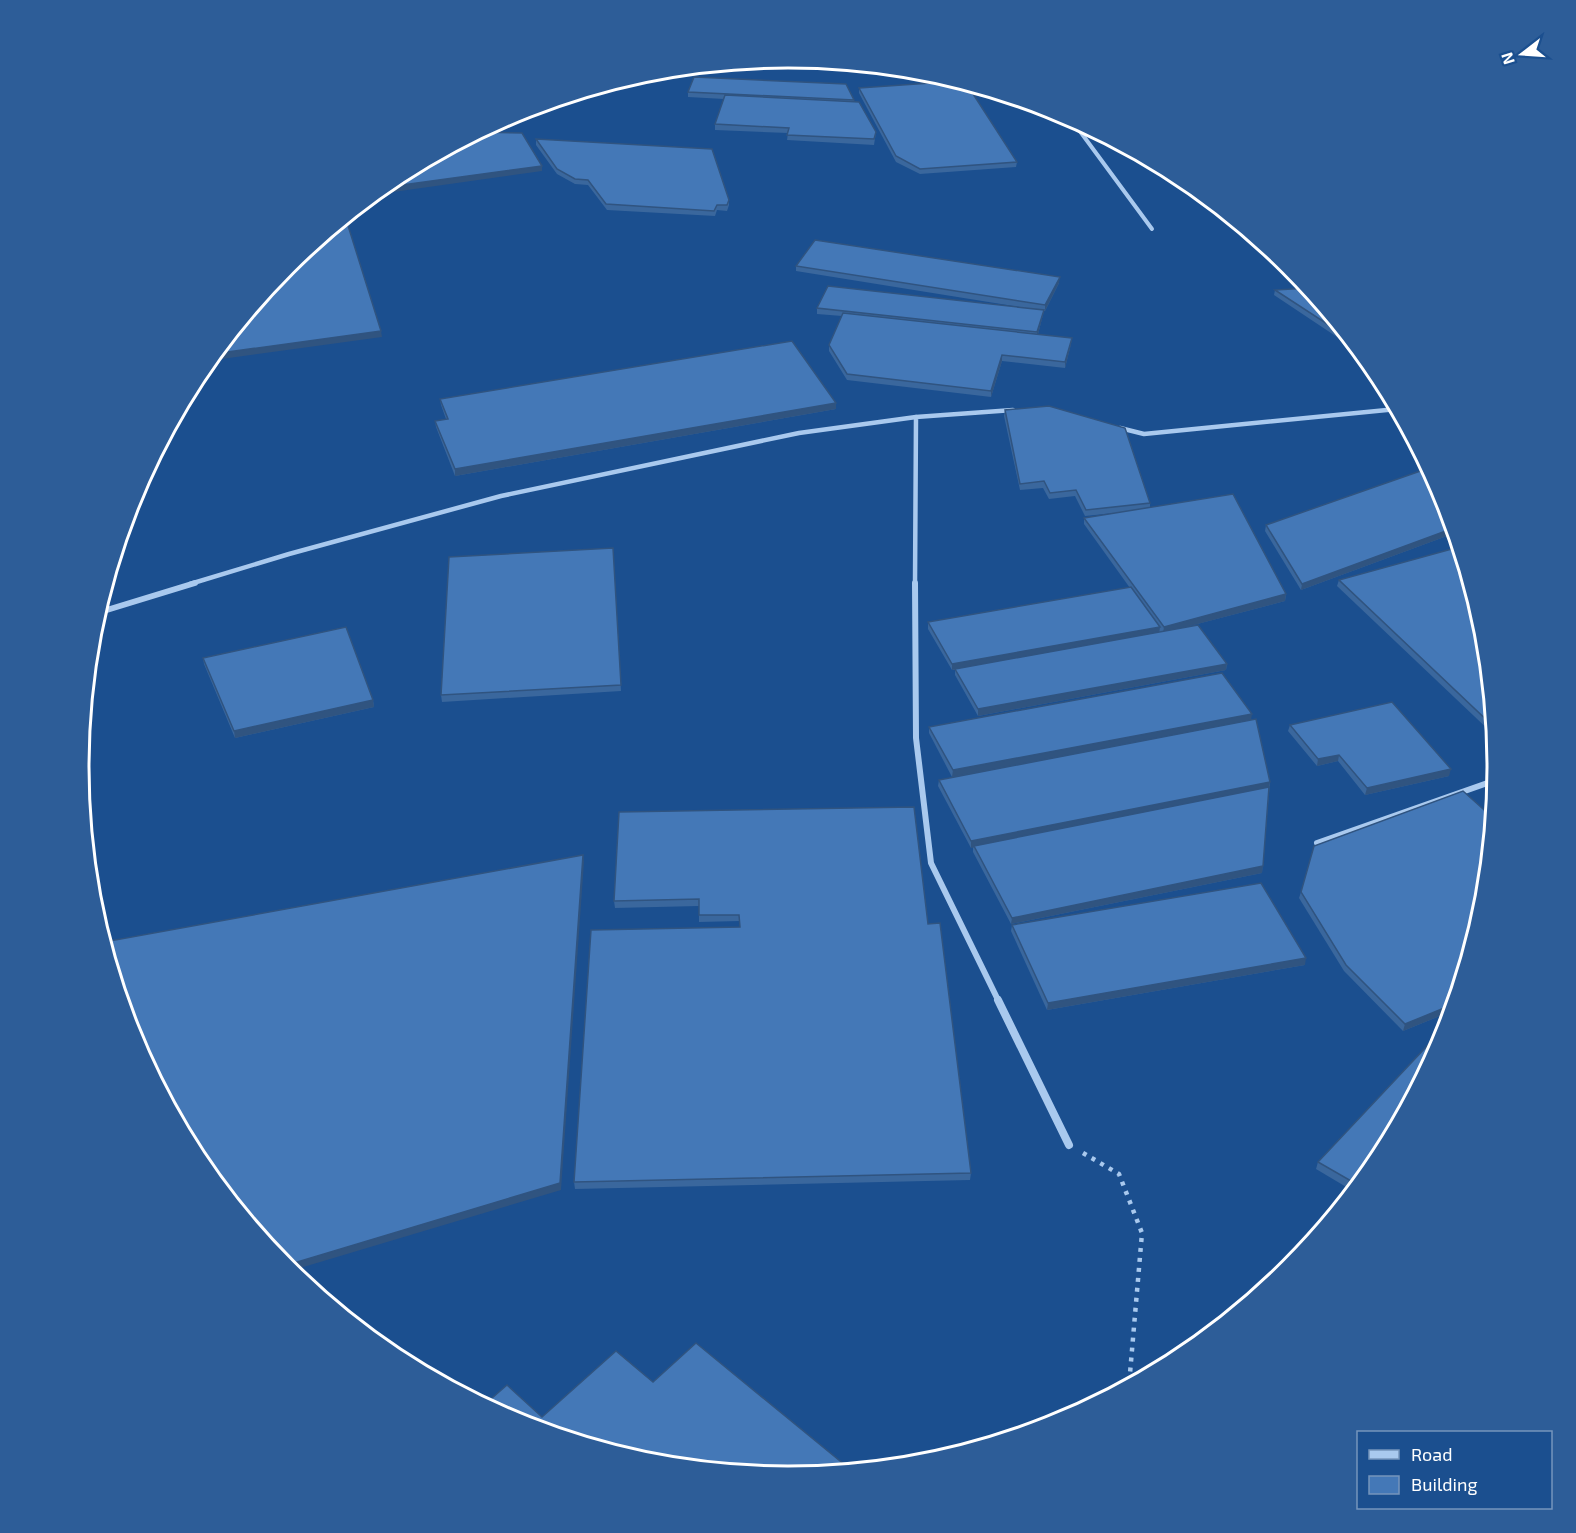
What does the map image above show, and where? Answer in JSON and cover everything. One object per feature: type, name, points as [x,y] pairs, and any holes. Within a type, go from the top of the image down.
[{"type":"street","points":[[1081,133],[1152,229]]},
{"type":"street","points":[[107,610],[289,554],[501,496],[799,433],[916,417],[1018,410]]},
{"type":"street","points":[[1112,426],[1144,434],[1389,410]]},
{"type":"street","points":[[916,417],[914,500],[916,738],[931,863],[1069,1145]]},
{"type":"street","points":[[1317,843],[1487,783]]},
{"type":"path","points":[[1069,1145],[1119,1174],[1142,1233],[1129,1376]]},
{"type":"building","points":[[694,77],[846,84],[854,100],[688,92]]},
{"type":"building","points":[[933,83],[972,92],[1017,162],[920,169],[896,156],[859,88]]},
{"type":"building","points":[[725,95],[859,102],[876,132],[874,139],[787,135],[789,128],[715,124]]},
{"type":"building","points":[[496,132],[522,133],[542,166],[400,185],[439,161]]},
{"type":"building","points":[[536,139],[712,149],[729,200],[727,205],[717,205],[714,211],[606,204],[588,180],[575,179],[557,169]]},
{"type":"building","points":[[348,224],[381,331],[225,352],[262,306],[294,272]]},
{"type":"building","points":[[815,240],[1060,277],[1045,305],[796,266]]},
{"type":"building","points":[[828,286],[1044,310],[1037,332],[817,308]]},
{"type":"building","points":[[1298,289],[1331,326],[1275,290]]},
{"type":"building","points":[[843,313],[1072,338],[1065,362],[1002,355],[991,391],[847,374],[829,345]]},
{"type":"building","points":[[792,341],[836,403],[455,469],[435,421],[448,419],[440,399]]},
{"type":"building","points":[[1049,406],[1125,428],[1150,503],[1086,510],[1076,490],[1050,493],[1044,481],[1020,484],[1005,410]]},
{"type":"building","points":[[1421,471],[1446,531],[1302,584],[1266,525]]},
{"type":"building","points":[[1233,494],[1286,594],[1164,627],[1084,518]]},
{"type":"building","points":[[613,548],[621,685],[441,695],[449,557]]},
{"type":"building","points":[[1452,549],[1474,630],[1486,719],[1339,580]]},
{"type":"building","points":[[1131,587],[1160,627],[952,664],[928,622]]},
{"type":"building","points":[[1198,625],[1227,664],[978,709],[955,669]]},
{"type":"building","points":[[346,627],[373,700],[234,731],[203,658]]},
{"type":"building","points":[[1222,673],[1252,714],[953,770],[929,727]]},
{"type":"building","points":[[1392,702],[1451,769],[1367,788],[1339,755],[1318,759],[1290,725]]},
{"type":"building","points":[[1256,719],[1270,782],[971,841],[939,780]]},
{"type":"building","points":[[1269,787],[1263,866],[1012,918],[974,846]]},
{"type":"building","points":[[1463,791],[1486,812],[1474,903],[1444,1008],[1405,1024],[1346,965],[1301,892],[1314,846]]},
{"type":"building","points":[[914,807],[928,924],[940,923],[971,1173],[574,1182],[591,930],[740,927],[739,915],[699,915],[699,899],[614,901],[619,812]]},
{"type":"building","points":[[583,855],[560,1183],[296,1263],[233,1192],[183,1116],[142,1034],[126,991],[111,941]]},
{"type":"building","points":[[1261,883],[1306,958],[1048,1003],[1012,925]]},
{"type":"building","points":[[1429,1045],[1393,1116],[1351,1181],[1318,1162]]},
{"type":"building","points":[[696,1343],[843,1463],[788,1466],[742,1464],[697,1460],[652,1452],[607,1442],[563,1428],[491,1399],[507,1385],[542,1417],[616,1351],[653,1382]]}]
